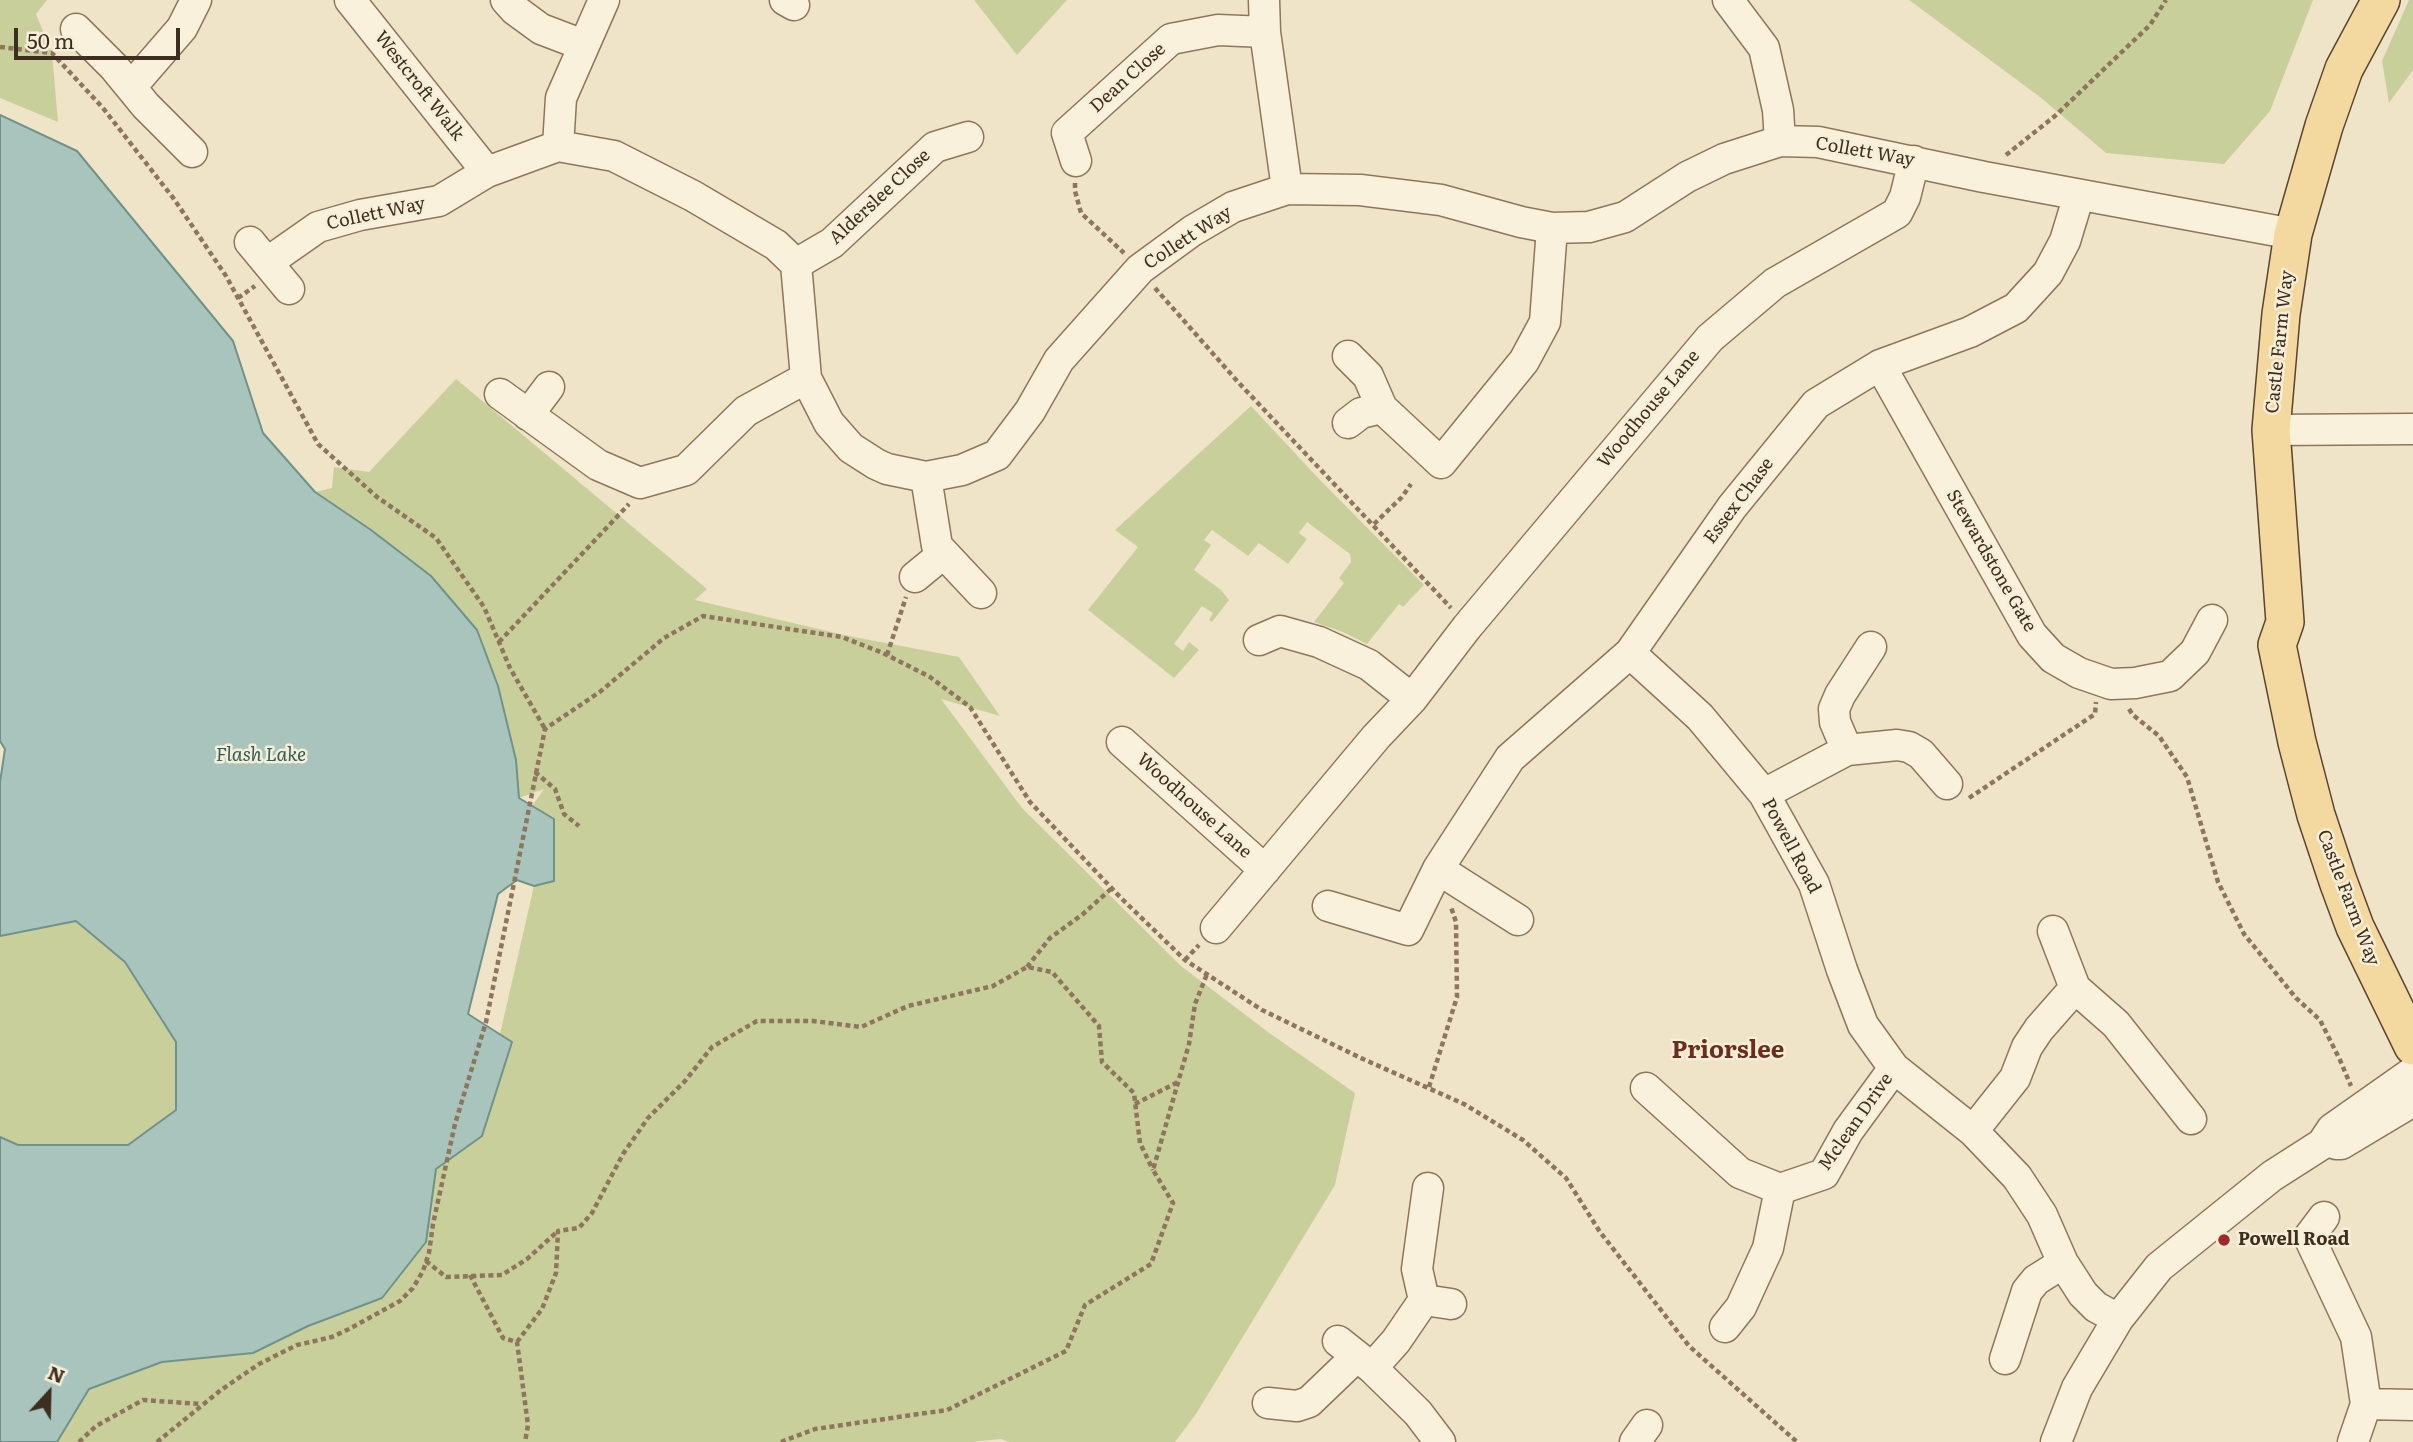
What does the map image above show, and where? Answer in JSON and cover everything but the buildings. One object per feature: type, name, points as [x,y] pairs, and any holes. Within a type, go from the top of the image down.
[{"type":"main road","points":[[2344,69],[2351,0]]},
{"type":"main road","points":[[2344,69],[2381,0]]},
{"type":"main road","name":"Castle Farm Way","points":[[2344,69],[2292,234],[2281,314],[2271,430],[2285,622],[2277,645],[2283,685],[2316,815],[2355,927],[2413,1046]]},
{"type":"main road","name":"Castle Farm Way","points":[[2285,622],[2299,642],[2318,737],[2353,854],[2382,931],[2413,990]]},
{"type":"street","points":[[130,87],[182,28],[195,0]]},
{"type":"street","name":"Westcroft Walk","points":[[350,0],[487,172]]},
{"type":"street","points":[[506,0],[541,29],[583,45]]},
{"type":"street","points":[[604,0],[561,98],[558,146],[614,156],[693,196],[776,245],[796,264]]},
{"type":"street","points":[[1264,0],[1265,32],[1287,189]]},
{"type":"street","points":[[1728,0],[1764,48],[1778,110],[1780,141]]},
{"type":"street","points":[[76,29],[192,152]]},
{"type":"street","name":"Dean Close","points":[[1076,161],[1067,133],[1171,39],[1218,30],[1265,32]]},
{"type":"street","name":"Alderslee Close","points":[[796,264],[832,243],[935,147],[968,137]]},
{"type":"street","name":"Collett Way","points":[[796,264],[806,379],[829,423],[852,449],[887,469],[926,478],[962,470],[997,455],[1030,411],[1059,359],[1140,269],[1192,231],[1233,207],[1287,189],[1360,190],[1441,200],[1552,228],[1589,227],[1625,217],[1687,177],[1724,159],[1780,141],[1818,142],[1984,177],[2292,234]]},
{"type":"street","name":"Collett Way","points":[[289,289],[259,252],[318,227],[360,215],[439,201],[487,172],[558,146]]},
{"type":"street","name":"Woodhouse Lane","points":[[1216,928],[1376,737],[1412,699],[1467,627],[1710,338],[1775,283],[1896,214],[1905,197],[1914,161]]},
{"type":"street","name":"Essex Chase","points":[[1328,906],[1408,930],[1438,869],[1510,758],[1630,653],[1732,507],[1816,404],[1880,365],[1970,332],[2016,308],[2048,273],[2065,241],[2079,195]]},
{"type":"street","points":[[1348,356],[1367,376],[1425,476],[1524,361],[1545,322],[1552,228]]},
{"type":"street","name":"Stewardstone Gate","points":[[1880,365],[2032,635],[2053,659],[2106,682]]},
{"type":"street","points":[[500,394],[598,465],[640,483],[686,470],[746,411],[806,379]]},
{"type":"street","points":[[528,415],[549,387]]},
{"type":"street","points":[[1348,423],[1361,413],[1391,416]]},
{"type":"street","points":[[2271,430],[2413,429]]},
{"type":"street","points":[[926,478],[937,546],[981,593]]},
{"type":"street","points":[[915,577],[943,554]]},
{"type":"street","points":[[2106,682],[2135,683],[2170,676],[2195,652],[2212,620]]},
{"type":"street","points":[[1271,627],[1319,642],[1369,665],[1412,699]]},
{"type":"street","points":[[1847,750],[1835,722],[1834,709],[1871,647]]},
{"type":"street","name":"Powell Road","points":[[1630,653],[1700,717],[1764,794],[1814,884],[1863,1026],[1894,1068],[1973,1131],[2017,1177],[2042,1215],[2063,1263],[2083,1294],[2096,1307],[2118,1319]]},
{"type":"street","name":"Woodhouse Lane","points":[[1122,743],[1265,870]]},
{"type":"street","points":[[1764,794],[1847,750],[1897,745],[1909,747],[1921,754],[1954,794]]},
{"type":"street","points":[[1438,869],[1518,920]]},
{"type":"street","points":[[2053,931],[2075,988],[2116,1024],[2191,1119]]},
{"type":"street","points":[[1973,1131],[2015,1078],[2027,1047],[2039,1028],[2075,988]]},
{"type":"street","name":"Mclean Drive","points":[[1780,1189],[1824,1174],[1848,1131],[1894,1068]]},
{"type":"street","points":[[2056,1442],[2077,1388],[2118,1319],[2159,1267],[2273,1176],[2322,1144],[2332,1129],[2413,1072]]},
{"type":"street","points":[[1646,1088],[1740,1173],[1780,1189],[1768,1248],[1741,1307],[1725,1327]]},
{"type":"street","points":[[2322,1144],[2341,1144],[2413,1101]]},
{"type":"street","points":[[1268,1403],[1297,1406],[1309,1402],[1356,1355],[1396,1341],[1438,1302],[1417,1269],[1428,1188]]},
{"type":"street","points":[[2308,1229],[2356,1337],[2366,1404],[2353,1442]]},
{"type":"street","points":[[2005,1359],[2027,1291],[2036,1280],[2063,1263]]},
{"type":"street","points":[[1356,1355],[1418,1413],[1440,1442]]},
{"type":"street","points":[[2366,1404],[2413,1405]]},
{"type":"path","points":[[1984,177],[1986,162],[2002,158],[2055,116],[2150,25],[2165,0]]},
{"type":"path","points":[[0,47],[52,52],[103,108],[174,199],[226,276],[318,444],[377,497],[436,538],[484,607],[510,668],[545,729]]},
{"type":"path","points":[[1076,161],[1075,191],[1081,213],[1140,269],[1238,383],[1432,585],[1467,627]]},
{"type":"path","points":[[1374,524],[1425,476]]},
{"type":"path","points":[[499,642],[639,494],[640,483]]},
{"type":"path","points":[[887,655],[915,577]]},
{"type":"path","points":[[157,1442],[203,1404],[260,1364],[297,1345],[332,1337],[382,1313],[413,1288],[426,1261],[454,1124],[486,1022],[545,729],[601,691],[664,638],[703,617],[842,637],[887,655],[930,677],[970,707],[1030,802],[1185,960],[1273,1015],[1464,1104],[1523,1140],[1566,1178],[1600,1232],[1689,1346],[1797,1442]]},
{"type":"path","points":[[1954,794],[2095,714],[2106,682]]},
{"type":"path","points":[[2106,682],[2133,715],[2159,736],[2187,778],[2218,882],[2244,934],[2296,998],[2319,1020],[2352,1090]]},
{"type":"path","points":[[535,772],[555,789],[564,814],[579,826]]},
{"type":"path","points":[[1429,1087],[1457,997],[1456,922],[1438,869]]},
{"type":"path","points":[[426,1261],[446,1278],[502,1275],[527,1259],[558,1231],[579,1228],[592,1213],[622,1154],[648,1118],[685,1081],[712,1047],[757,1021],[813,1021],[861,1027],[908,1006],[993,986],[1027,967],[1050,939],[1112,888]]},
{"type":"path","points":[[780,1442],[815,1429],[947,1410],[1066,1351],[1085,1305],[1151,1264],[1173,1203],[1140,1143],[1134,1093],[1102,1062],[1099,1026],[1052,972],[1027,967]]},
{"type":"path","points":[[1153,1170],[1189,1044],[1195,1004],[1207,974]]},
{"type":"path","points":[[1135,1104],[1178,1082]]},
{"type":"path","points":[[525,1442],[528,1425],[517,1342],[542,1309],[556,1273],[558,1231]]},
{"type":"path","points":[[470,1275],[503,1338],[517,1342]]},
{"type":"path","points":[[79,1442],[96,1426],[143,1400],[203,1404]]},
{"type":"green space","points":[[0,0],[47,0],[36,14],[52,53],[58,122],[0,98]]},
{"type":"green space","points":[[974,0],[1067,0],[1017,55]]},
{"type":"green space","points":[[1909,0],[2313,0],[2270,111],[2224,164],[2106,153],[2040,97]]},
{"type":"green space","points":[[2409,0],[2413,0],[2413,70],[2389,103],[2382,61]]},
{"type":"green space","points":[[456,379],[707,589],[695,600],[844,635],[959,657],[1000,716],[941,699],[1022,808],[1181,966],[1355,1093],[1335,1185],[1196,1414],[1175,1442],[1009,1442],[1001,1439],[971,1442],[57,1442],[89,1389],[162,1362],[253,1353],[308,1326],[426,1242],[436,1169],[482,1136],[512,1042],[500,1034],[534,886],[553,881],[554,819],[532,806],[544,789],[519,798],[516,760],[371,530],[315,492],[332,488],[334,467],[369,472]]},
{"type":"green space","points":[[1251,406],[1424,585],[1403,607],[1399,604],[1367,644],[1314,622],[1344,583],[1339,578],[1351,562],[1350,554],[1307,522],[1299,533],[1307,539],[1288,564],[1259,543],[1248,556],[1212,530],[1204,540],[1211,545],[1194,570],[1221,590],[1229,600],[1212,622],[1209,620],[1213,613],[1202,606],[1174,644],[1183,651],[1189,642],[1199,650],[1174,678],[1088,610],[1138,547],[1115,530]]},
{"type":"green space","points":[[75,921],[125,962],[176,1042],[176,1110],[128,1145],[18,1145],[0,1137],[0,936]]},
{"type":"water","name":"Flash Lake","points":[[0,115],[77,151],[233,341],[263,433],[315,492],[431,576],[477,630],[498,686],[516,760],[519,798],[554,819],[554,881],[534,886],[517,880],[498,894],[468,1014],[512,1042],[482,1136],[436,1169],[426,1242],[382,1298],[308,1326],[253,1353],[162,1362],[89,1389],[57,1442],[0,1442],[0,1137],[18,1145],[128,1145],[176,1110],[176,1042],[125,962],[76,921],[0,936],[0,782],[5,749],[0,741]]},
{"type":"place","name":"Powell Road","points":[[2224,1240]]},
{"type":"district","name":"Priorslee","points":[[1728,1051]]}]
